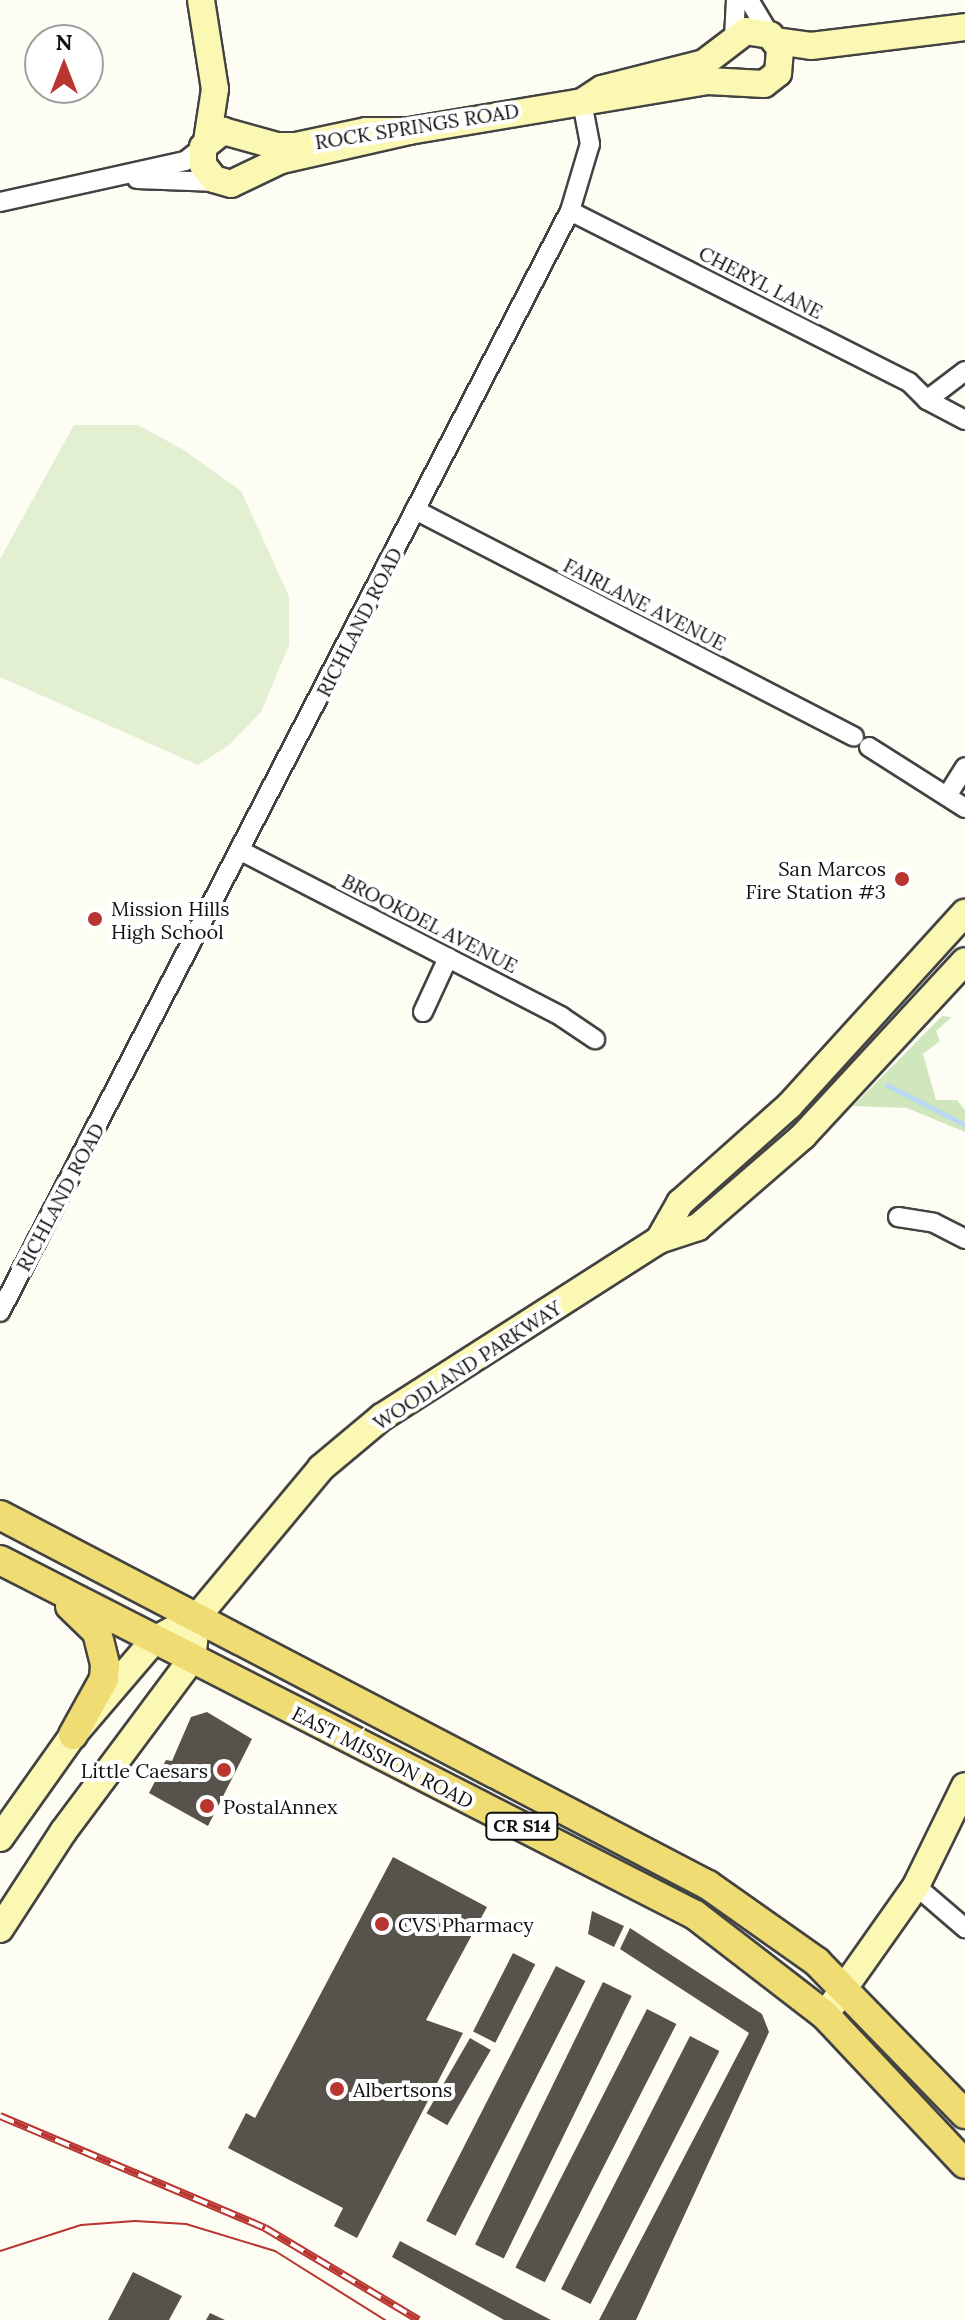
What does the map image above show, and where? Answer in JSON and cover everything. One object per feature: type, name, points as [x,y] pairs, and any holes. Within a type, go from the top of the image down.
[{"type":"main road","points":[[201,0],[215,89],[203,165],[217,182],[239,182],[251,172],[281,160],[409,131]]},
{"type":"main road","points":[[582,102],[738,81],[764,84],[778,73],[960,28]]},
{"type":"main road","name":"ROCK SPRINGS ROAD","points":[[242,133],[277,146],[366,131],[409,131],[582,102],[602,89],[691,68],[754,30],[773,38],[811,46],[881,34],[960,28]]},
{"type":"main road","points":[[773,38],[782,56],[778,73]]},
{"type":"main road","points":[[731,42],[727,66],[738,81]]},
{"type":"main road","points":[[215,89],[255,150],[251,172]]},
{"type":"main road","points":[[205,144],[223,131],[242,133]]},
{"type":"main road","name":"WOODLAND PARKWAY","points":[[659,1240],[680,1203],[790,1105],[965,913]]},
{"type":"main road","name":"WOODLAND PARKWAY","points":[[0,1838],[73,1735],[154,1640],[197,1617],[282,1509],[382,1417],[659,1240],[698,1227],[803,1136],[965,961]]},
{"type":"main road","name":"EAST MISSION ROAD","points":[[0,1515],[646,1851],[771,1926],[844,1988],[965,2114]]},
{"type":"main road","name":"EAST MISSION ROAD","points":[[0,1560],[695,1915],[825,2015],[965,2164]]},
{"type":"main road","points":[[35,1578],[85,1618],[104,1647],[104,1679],[73,1735]]},
{"type":"main road","points":[[0,1929],[63,1832],[192,1659],[197,1617]]},
{"type":"main road","points":[[399,1765],[411,1756],[600,1841],[646,1851]]},
{"type":"main road","points":[[825,2015],[916,1886],[965,1786]]},
{"type":"street","points":[[731,42],[736,0]]},
{"type":"street","points":[[749,0],[773,38]]},
{"type":"street","name":"RICHLAND ROAD","points":[[0,1312],[570,211],[590,144],[582,102]]},
{"type":"street","points":[[0,202],[185,161],[205,144]]},
{"type":"street","points":[[126,176],[217,182]]},
{"type":"street","name":"CHERYL LANE","points":[[570,211],[909,382],[927,400],[965,420]]},
{"type":"street","points":[[927,400],[965,371]]},
{"type":"street","name":"FAIRLANE AVENUE","points":[[415,510],[862,742],[965,808]]},
{"type":"street","points":[[947,796],[965,767]]},
{"type":"street","name":"BROOKDEL AVENUE","points":[[241,851],[562,1017],[595,1039]]},
{"type":"street","points":[[423,1012],[448,958]]},
{"type":"street","points":[[898,1217],[934,1223],[965,1239]]},
{"type":"street","points":[[916,1886],[965,1928]]},
{"type":"green space","points":[[74,425],[138,425],[184,450],[241,491],[289,596],[289,645],[261,712],[229,745],[198,765],[0,677],[0,559]]},
{"type":"green space","points":[[942,1016],[952,1017],[936,1031],[940,1041],[923,1054],[936,1100],[957,1100],[965,1110],[965,1132],[907,1108],[853,1106]]},
{"type":"building","points":[[207,1712],[252,1739],[208,1826],[149,1793],[166,1760],[172,1761],[191,1717]]},
{"type":"building","points":[[393,1857],[487,1907],[426,2020],[463,2033],[357,2238],[334,2226],[343,2208],[228,2148],[246,2113],[255,2118]]},
{"type":"building","points":[[592,1911],[624,1926],[614,1947],[588,1934]]},
{"type":"building","points":[[630,1928],[762,2014],[769,2032],[636,2320],[599,2320],[749,2033],[620,1949]]},
{"type":"building","points":[[513,1953],[535,1964],[495,2043],[473,2031]]},
{"type":"building","points":[[556,1966],[585,1981],[456,2236],[426,2221]]},
{"type":"building","points":[[603,1982],[632,1996],[504,2258],[475,2244]]},
{"type":"building","points":[[647,2009],[676,2024],[545,2282],[515,2267]]},
{"type":"building","points":[[690,2036],[719,2051],[590,2304],[561,2289]]},
{"type":"building","points":[[470,2038],[491,2050],[447,2125],[426,2113]]},
{"type":"building","points":[[400,2241],[551,2320],[504,2320],[392,2257]]},
{"type":"building","points":[[133,2272],[182,2296],[169,2320],[108,2320]]},
{"type":"building","points":[[210,2313],[225,2320],[206,2320]]},
{"type":"waterway","points":[[887,1085],[965,1125]]},
{"type":"tram line","points":[[0,2251],[81,2225],[135,2221],[186,2224],[275,2251],[385,2320]]},
{"type":"railway","points":[[0,2116],[265,2228],[419,2320]]},
{"type":"place","name":"San Marcos Fire Station #3","points":[[902,879]]},
{"type":"place","name":"Mission Hills High School","points":[[95,919]]},
{"type":"place","name":"Little Caesars","points":[[224,1770]]},
{"type":"place","name":"PostalAnnex","points":[[207,1806]]},
{"type":"place","name":"CVS Pharmacy","points":[[382,1924]]},
{"type":"place","name":"Albertsons","points":[[337,2089]]}]
